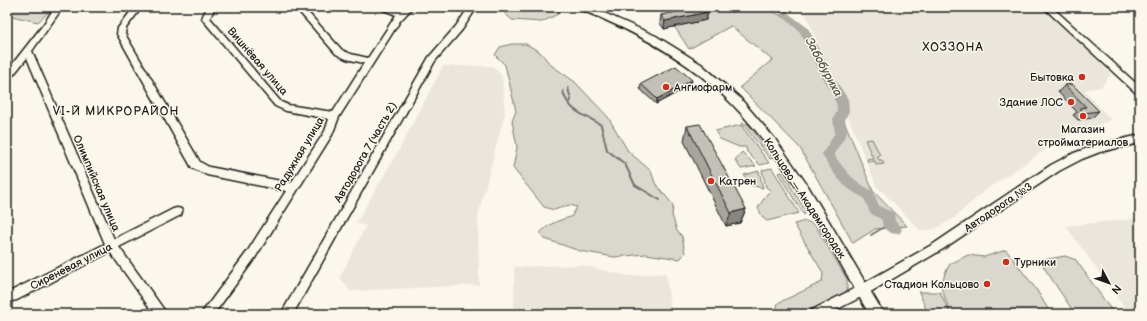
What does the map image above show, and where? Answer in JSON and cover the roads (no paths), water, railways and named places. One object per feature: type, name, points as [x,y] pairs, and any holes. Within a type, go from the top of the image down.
[{"type":"main road","name":"Кольцово — Академгородок","points":[[582,7],[630,27],[663,44],[725,91],[752,118],[778,152],[802,188],[878,314]]},
{"type":"street","points":[[7,76],[28,51],[59,7]]},
{"type":"street","points":[[138,7],[122,28],[122,34],[196,165],[207,171],[293,188]]},
{"type":"street","name":"Вишнёвая улица","points":[[211,7],[206,18],[278,104],[286,108],[334,116]]},
{"type":"street","points":[[299,7],[339,52],[349,57],[370,61]]},
{"type":"street","points":[[381,7],[402,14]]},
{"type":"street","name":"Радужная улица","points":[[207,314],[251,255],[329,132],[334,116],[396,19],[409,7]]},
{"type":"street","name":"Автодорога 7 (часть 2)","points":[[287,314],[432,58],[459,28],[473,7]]},
{"type":"street","points":[[1047,7],[1135,84],[1140,92]]},
{"type":"street","name":"Олимпийская улица","points":[[28,51],[111,245],[161,314]]},
{"type":"street","name":"Автодорога №3","points":[[816,314],[863,290],[961,232],[1056,168],[1078,156],[1099,148],[1140,139]]},
{"type":"street","name":"Сиреневая улица","points":[[7,297],[13,296],[177,212]]},
{"type":"waterway","name":"Забобуриха","points":[[772,7],[784,13],[791,7]]},
{"type":"waterway","name":"Забобуриха","points":[[784,13],[804,30],[829,80],[842,99],[843,111],[839,119],[841,133],[828,154],[837,170],[856,189],[869,195],[874,209],[889,217],[888,223],[895,229]]},
{"type":"waterway","points":[[568,88],[571,100],[569,104]]},
{"type":"waterway","points":[[563,91],[569,104]]},
{"type":"waterway","points":[[569,104],[578,112],[601,125],[607,150],[625,164],[635,185],[660,200]]},
{"type":"waterway","points":[[871,235],[889,224]]},
{"type":"place","name":"Бытовка","points":[[1082,77]]},
{"type":"place","name":"Ангиофарм","points":[[666,87]]},
{"type":"place","name":"Здание ЛОС","points":[[1071,102]]},
{"type":"place","name":"Магазин стройматериалов","points":[[1083,116]]},
{"type":"place","name":"Катрен","points":[[711,181]]},
{"type":"place","name":"Турники","points":[[1006,262]]},
{"type":"place","name":"Стадион Кольцово","points":[[987,284]]},
{"type":"district","name":"ХОЗЗОНА","points":[[953,47]]},
{"type":"district","name":"VI-Й МИКРОРАЙОН","points":[[116,111]]}]
